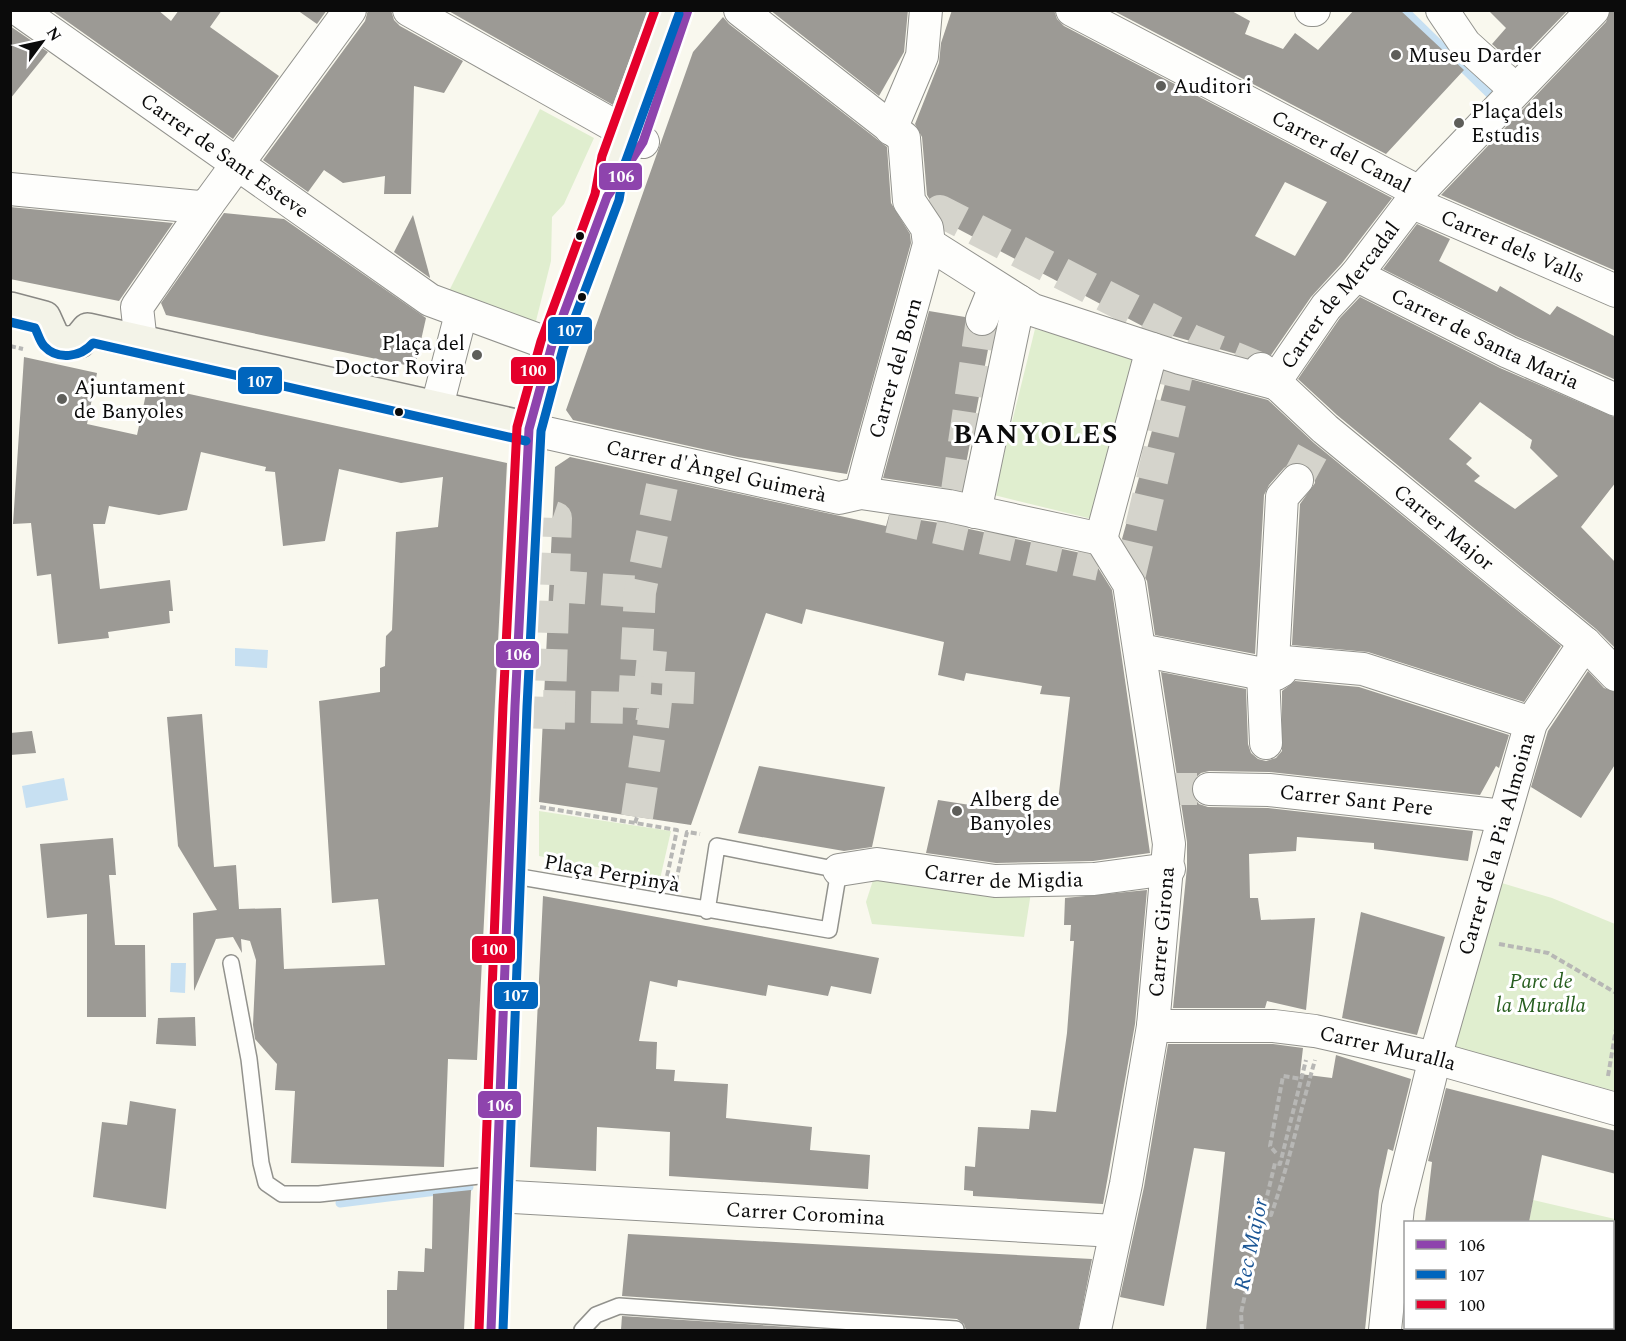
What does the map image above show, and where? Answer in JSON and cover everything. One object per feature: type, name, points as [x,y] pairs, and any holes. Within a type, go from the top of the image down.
[{"type":"main road","points":[[632,145],[668,10]]},
{"type":"main road","points":[[632,145],[680,10]]},
{"type":"main road","points":[[491,1330],[515,706],[529,429],[552,345],[607,197],[613,160],[632,145],[688,10]]},
{"type":"main road","points":[[10,309],[44,318],[53,338],[65,344],[80,341],[88,330],[141,344],[529,429]]},
{"type":"street","name":"Carrer de Sant Esteve","points":[[19,10],[430,300],[462,314],[552,345]]},
{"type":"street","points":[[141,344],[137,307],[237,163],[350,10]]},
{"type":"street","points":[[409,10],[632,145]]},
{"type":"street","points":[[740,10],[904,138],[909,201],[930,230],[1007,294],[1034,310],[1176,356],[1267,376]]},
{"type":"street","points":[[891,129],[922,56],[926,10]]},
{"type":"street","name":"Carrer del Canal","points":[[1072,10],[1415,197]]},
{"type":"street","points":[[1442,10],[1465,44],[1516,90]]},
{"type":"street","points":[[1415,197],[1593,10]]},
{"type":"street","points":[[10,189],[199,207],[208,204]]},
{"type":"street","name":"Carrer de Mercadal","points":[[1267,376],[1356,275],[1415,197]]},
{"type":"street","name":"Carrer dels Valls","points":[[1415,197],[1616,291]]},
{"type":"street","name":"Carrer del Born","points":[[861,493],[885,396],[900,354],[930,230]]},
{"type":"street","name":"Carrer de Santa Maria","points":[[1356,275],[1508,352],[1616,400]]},
{"type":"street","points":[[982,319],[1007,294]]},
{"type":"street","points":[[959,508],[1007,294]]},
{"type":"street","points":[[436,410],[462,314]]},
{"type":"street","points":[[1116,564],[1176,356]]},
{"type":"street","name":"Carrer Major","points":[[1267,376],[1324,431],[1585,643],[1614,672]]},
{"type":"street","name":"Carrer d'Àngel Guimerà","points":[[529,429],[665,469],[731,475],[839,498],[861,493],[959,508],[1116,564]]},
{"type":"street","points":[[1269,790],[1267,743],[1282,497],[1297,480]]},
{"type":"street","points":[[861,493],[889,517]]},
{"type":"street","name":"Carrer Girona","points":[[1095,1330],[1126,1184],[1153,1026],[1169,844],[1163,789],[1140,651],[1116,564]]},
{"type":"street","name":"Carrer de la Pia Almoina","points":[[1385,1330],[1398,1207],[1435,1058],[1531,723],[1585,643]]},
{"type":"street","points":[[1140,651],[1273,670],[1362,669],[1391,683],[1531,723]]},
{"type":"street","name":"Carrer Sant Pere","points":[[1209,789],[1269,790],[1504,816]]},
{"type":"street","name":"Carrer de Migdia","points":[[839,870],[877,864],[995,881],[1094,879],[1168,869]]},
{"type":"street","name":"Carrer Muralla","points":[[1153,1026],[1274,1026],[1314,1041],[1435,1058],[1610,1107]]},
{"type":"street","name":"Carrer Coromina","points":[[496,1185],[1115,1231]]},
{"type":"lane","name":"Plaça Perpinyà","points":[[509,875],[706,911],[829,930],[839,870],[717,846],[706,911]]},
{"type":"lane","points":[[231,963],[249,1059],[261,1163],[266,1184],[282,1194],[496,1185]]},
{"type":"lane","points":[[582,1330],[596,1315],[619,1306],[956,1329]]},
{"type":"path","points":[[532,806],[677,830],[664,888]]},
{"type":"path","points":[[636,823],[637,817]]},
{"type":"path","points":[[674,890],[687,832]]},
{"type":"path","points":[[1497,944],[1548,953],[1616,993]]},
{"type":"path","points":[[1610,1107],[1616,1029]]},
{"type":"path","points":[[1242,1330],[1241,1313],[1275,1163],[1280,1164],[1307,1056],[1314,1041]]},
{"type":"path","points":[[1263,1213],[1271,1215],[1290,1160],[1315,1060],[1314,1041]]},
{"type":"path","points":[[1276,1153],[1270,1146],[1283,1076],[1301,1079]]},
{"type":"green space","points":[[540,109],[594,138],[564,204],[552,217],[551,261],[535,325],[448,293]]},
{"type":"green space","points":[[1035,329],[1140,355],[1100,521],[994,495]]},
{"type":"green space","points":[[539,811],[671,831],[660,879],[539,856]]},
{"type":"green space","points":[[876,871],[1032,886],[1024,937],[872,924],[866,902]]},
{"type":"green space","name":"Parc de la Muralla","points":[[1495,881],[1552,898],[1615,924],[1615,1091],[1449,1047]]},
{"type":"green space","points":[[1533,1200],[1615,1219],[1615,1330],[1513,1330],[1614,1329],[1614,1221],[1529,1221]]},
{"type":"water","points":[[235,648],[268,650],[267,668],[235,666]]},
{"type":"water","points":[[64,778],[68,800],[26,808],[22,786]]},
{"type":"water","points":[[171,963],[186,963],[185,993],[170,992]]},
{"type":"building","points":[[51,10],[158,10],[171,21],[179,10],[222,10],[210,27],[279,76],[233,139]]},
{"type":"building","points":[[297,10],[327,10],[317,24]]},
{"type":"building","points":[[368,10],[391,10],[394,20],[400,26],[463,61],[444,93],[414,86],[411,194],[384,194],[385,176],[343,183],[324,170],[308,192],[263,160],[365,21]]},
{"type":"building","points":[[447,10],[648,10],[613,105]]},
{"type":"building","points":[[770,10],[908,10],[904,52],[879,96]]},
{"type":"building","points":[[952,10],[1054,10],[1057,19],[1064,26],[1392,198],[1342,263],[1311,297],[1271,355],[1256,352],[1247,357],[1148,329],[943,221],[927,195],[922,137],[915,124],[939,63],[941,43]],"holes":[[[1285,182],[1327,202],[1295,256],[1255,236]]]},
{"type":"building","points":[[1112,10],[1230,10],[1250,21],[1245,34],[1283,49],[1295,33],[1318,50],[1354,10],[1400,10],[1464,70],[1386,154]]},
{"type":"building","points":[[1488,10],[1568,10],[1515,65],[1492,44],[1506,28]]},
{"type":"building","points":[[1610,10],[1616,10],[1616,271],[1441,195],[1606,22]]},
{"type":"building","points":[[723,17],[887,147],[891,203],[910,234],[911,243],[847,474],[738,457],[573,420],[566,410],[693,52]]},
{"type":"building","points":[[10,26],[48,52],[10,99]]},
{"type":"building","points":[[10,207],[173,223],[119,301],[10,279]]},
{"type":"building","points":[[224,213],[284,219],[426,318],[415,367],[166,315],[161,303]]},
{"type":"building","points":[[413,215],[430,277],[430,278],[394,252]]},
{"type":"building","points":[[1417,224],[1450,239],[1439,261],[1497,292],[1500,286],[1550,315],[1557,306],[1616,337],[1616,380],[1516,336],[1383,269]]},
{"type":"building","points":[[1360,297],[1500,368],[1616,418],[1616,482],[1581,527],[1616,563],[1616,649],[1596,629],[1337,415],[1298,379],[1340,318]],"holes":[[[1480,402],[1532,440],[1530,448],[1558,476],[1515,509],[1474,481],[1480,476],[1466,464],[1472,458],[1449,439]]]},
{"type":"building","points":[[929,311],[965,317],[968,330],[975,335],[991,334],[961,490],[883,478]]},
{"type":"building","points":[[24,357],[97,373],[87,424],[137,435],[148,385],[507,463],[477,1060],[448,1059],[444,1167],[291,1163],[295,1091],[275,1090],[277,1064],[255,1039],[253,1025],[256,960],[250,941],[241,939],[242,953],[233,937],[216,939],[194,991],[193,913],[217,910],[178,846],[167,717],[202,714],[214,867],[236,865],[239,909],[281,908],[284,969],[385,965],[378,899],[332,903],[319,701],[380,692],[380,668],[385,666],[386,636],[392,630],[396,532],[438,527],[443,477],[401,483],[339,469],[325,541],[283,546],[275,472],[265,471],[266,467],[201,452],[187,510],[159,515],[109,506],[105,524],[93,524],[100,589],[170,580],[173,611],[169,611],[170,623],[108,632],[109,638],[58,644],[51,574],[37,576],[31,523],[13,524]]},
{"type":"building","points":[[1168,373],[1268,400],[1314,443],[1561,646],[1524,702],[1368,652],[1292,645],[1300,504],[1315,483],[1314,475],[1309,467],[1300,462],[1291,463],[1284,468],[1269,485],[1264,495],[1255,654],[1155,635],[1147,581],[1122,539]]},
{"type":"building","points":[[570,457],[886,526],[889,515],[946,524],[1090,555],[1112,590],[1150,853],[1093,861],[996,863],[926,853],[938,800],[1002,810],[1057,810],[1070,697],[1040,694],[1042,686],[966,673],[964,681],[938,675],[944,642],[806,609],[802,624],[766,613],[691,825],[539,802],[555,467]]},
{"type":"building","points":[[1588,671],[1604,688],[1616,692],[1616,763],[1581,818],[1531,787],[1548,731]]},
{"type":"building","points":[[1161,672],[1246,689],[1248,744],[1251,753],[1258,759],[1266,761],[1276,758],[1282,751],[1282,691],[1295,681],[1359,687],[1509,735],[1499,768],[1496,766],[1480,795],[1269,772],[1209,771],[1201,773],[1194,779],[1191,788],[1193,797],[1199,804],[1208,807],[1268,808],[1473,831],[1468,861],[1374,849],[1374,843],[1297,837],[1296,851],[1249,854],[1250,898],[1258,898],[1261,920],[1315,918],[1306,1010],[1267,1001],[1265,1008],[1173,1008],[1187,867],[1187,842]]},
{"type":"building","points":[[32,731],[36,753],[10,755],[10,733]]},
{"type":"building","points":[[759,766],[885,787],[872,847],[844,851],[738,833]]},
{"type":"building","points":[[113,838],[116,875],[109,875],[115,945],[145,945],[146,1017],[87,1017],[87,914],[47,918],[40,844]]},
{"type":"building","points":[[1147,890],[1135,1024],[1103,1204],[973,1196],[973,1191],[964,1190],[965,1166],[975,1167],[978,1127],[1029,1129],[1031,1110],[1056,1112],[1067,1033],[1074,941],[1070,941],[1071,925],[1064,925],[1065,898]]},
{"type":"building","points":[[543,896],[879,958],[871,994],[831,986],[828,996],[768,985],[766,996],[678,980],[677,987],[650,981],[639,1041],[657,1042],[656,1069],[675,1070],[674,1081],[728,1084],[726,1118],[812,1127],[810,1150],[870,1155],[868,1189],[669,1176],[670,1132],[597,1127],[596,1171],[530,1167]]},
{"type":"building","points":[[1361,912],[1445,937],[1417,1035],[1342,1018]]},
{"type":"building","points":[[195,1017],[196,1046],[156,1044],[158,1018]]},
{"type":"building","points":[[1168,1044],[1273,1044],[1303,1048],[1300,1074],[1332,1078],[1336,1055],[1411,1079],[1393,1151],[1388,1149],[1379,1191],[1365,1330],[1206,1330],[1225,1152],[1194,1148],[1164,1306],[1120,1297],[1144,1187]]},
{"type":"building","points":[[1446,1088],[1616,1131],[1616,1174],[1542,1155],[1529,1221],[1425,1221],[1432,1162],[1428,1161]]},
{"type":"building","points":[[130,1101],[176,1109],[166,1209],[93,1197],[102,1122],[127,1125]]},
{"type":"building","points":[[471,1190],[464,1330],[387,1330],[387,1290],[397,1290],[398,1271],[424,1272],[425,1248],[432,1249],[433,1194]]},
{"type":"building","points":[[628,1234],[1092,1259],[1078,1330],[966,1330],[964,1324],[957,1319],[622,1296]]},
{"type":"building","points":[[622,1316],[835,1330],[621,1330]]},
{"type":"waterway","points":[[1404,10],[1493,97]]},
{"type":"waterway","points":[[340,1203],[469,1187]]},
{"type":"tunnel","points":[[935,217],[940,211],[1191,340],[1257,367]]},
{"type":"tunnel","points":[[957,491],[982,319]]},
{"type":"tunnel","points":[[1130,574],[1179,365]]},
{"type":"tunnel","points":[[1297,480],[1323,432]]},
{"type":"tunnel","points":[[634,708],[640,592],[664,476]]},
{"type":"tunnel","points":[[549,729],[556,518],[553,517]]},
{"type":"tunnel","points":[[889,517],[1099,565]]},
{"type":"tunnel","points":[[554,586],[640,592]]},
{"type":"tunnel","points":[[543,706],[634,708],[677,713],[679,669],[636,665]]},
{"type":"tunnel","points":[[637,817],[653,711]]},
{"type":"tunnel","points":[[1165,789],[1209,789]]},
{"type":"transit line","name":"100","points":[[479,1330],[503,706],[517,427],[541,341],[595,194],[602,156],[655,10]]},
{"type":"transit line","name":"106","points":[[491,1330],[515,706],[529,429],[552,345],[607,197],[643,142],[688,10]]},
{"type":"transit line","name":"107","points":[[503,1330],[527,707],[541,431],[563,349],[619,200],[625,163],[679,14]]},
{"type":"transit line","name":"107","points":[[10,322],[35,328],[43,344],[56,354],[76,354],[93,343],[526,441]]},
{"type":"place","name":"Museu Darder","points":[[1396,55]]},
{"type":"place","name":"Auditori","points":[[1161,86]]},
{"type":"place","name":"Plaça dels Estudis","points":[[1459,123]]},
{"type":"place","name":"Plaça del Doctor Rovira","points":[[477,355]]},
{"type":"place","name":"Ajuntament de Banyoles","points":[[62,399]]},
{"type":"place","name":"Alberg de Banyoles","points":[[957,811]]},
{"type":"district","name":"BANYOLES","points":[[1036,434]]},
{"type":"water label","name":"Rec Major","points":[[1250,1244]]}]
